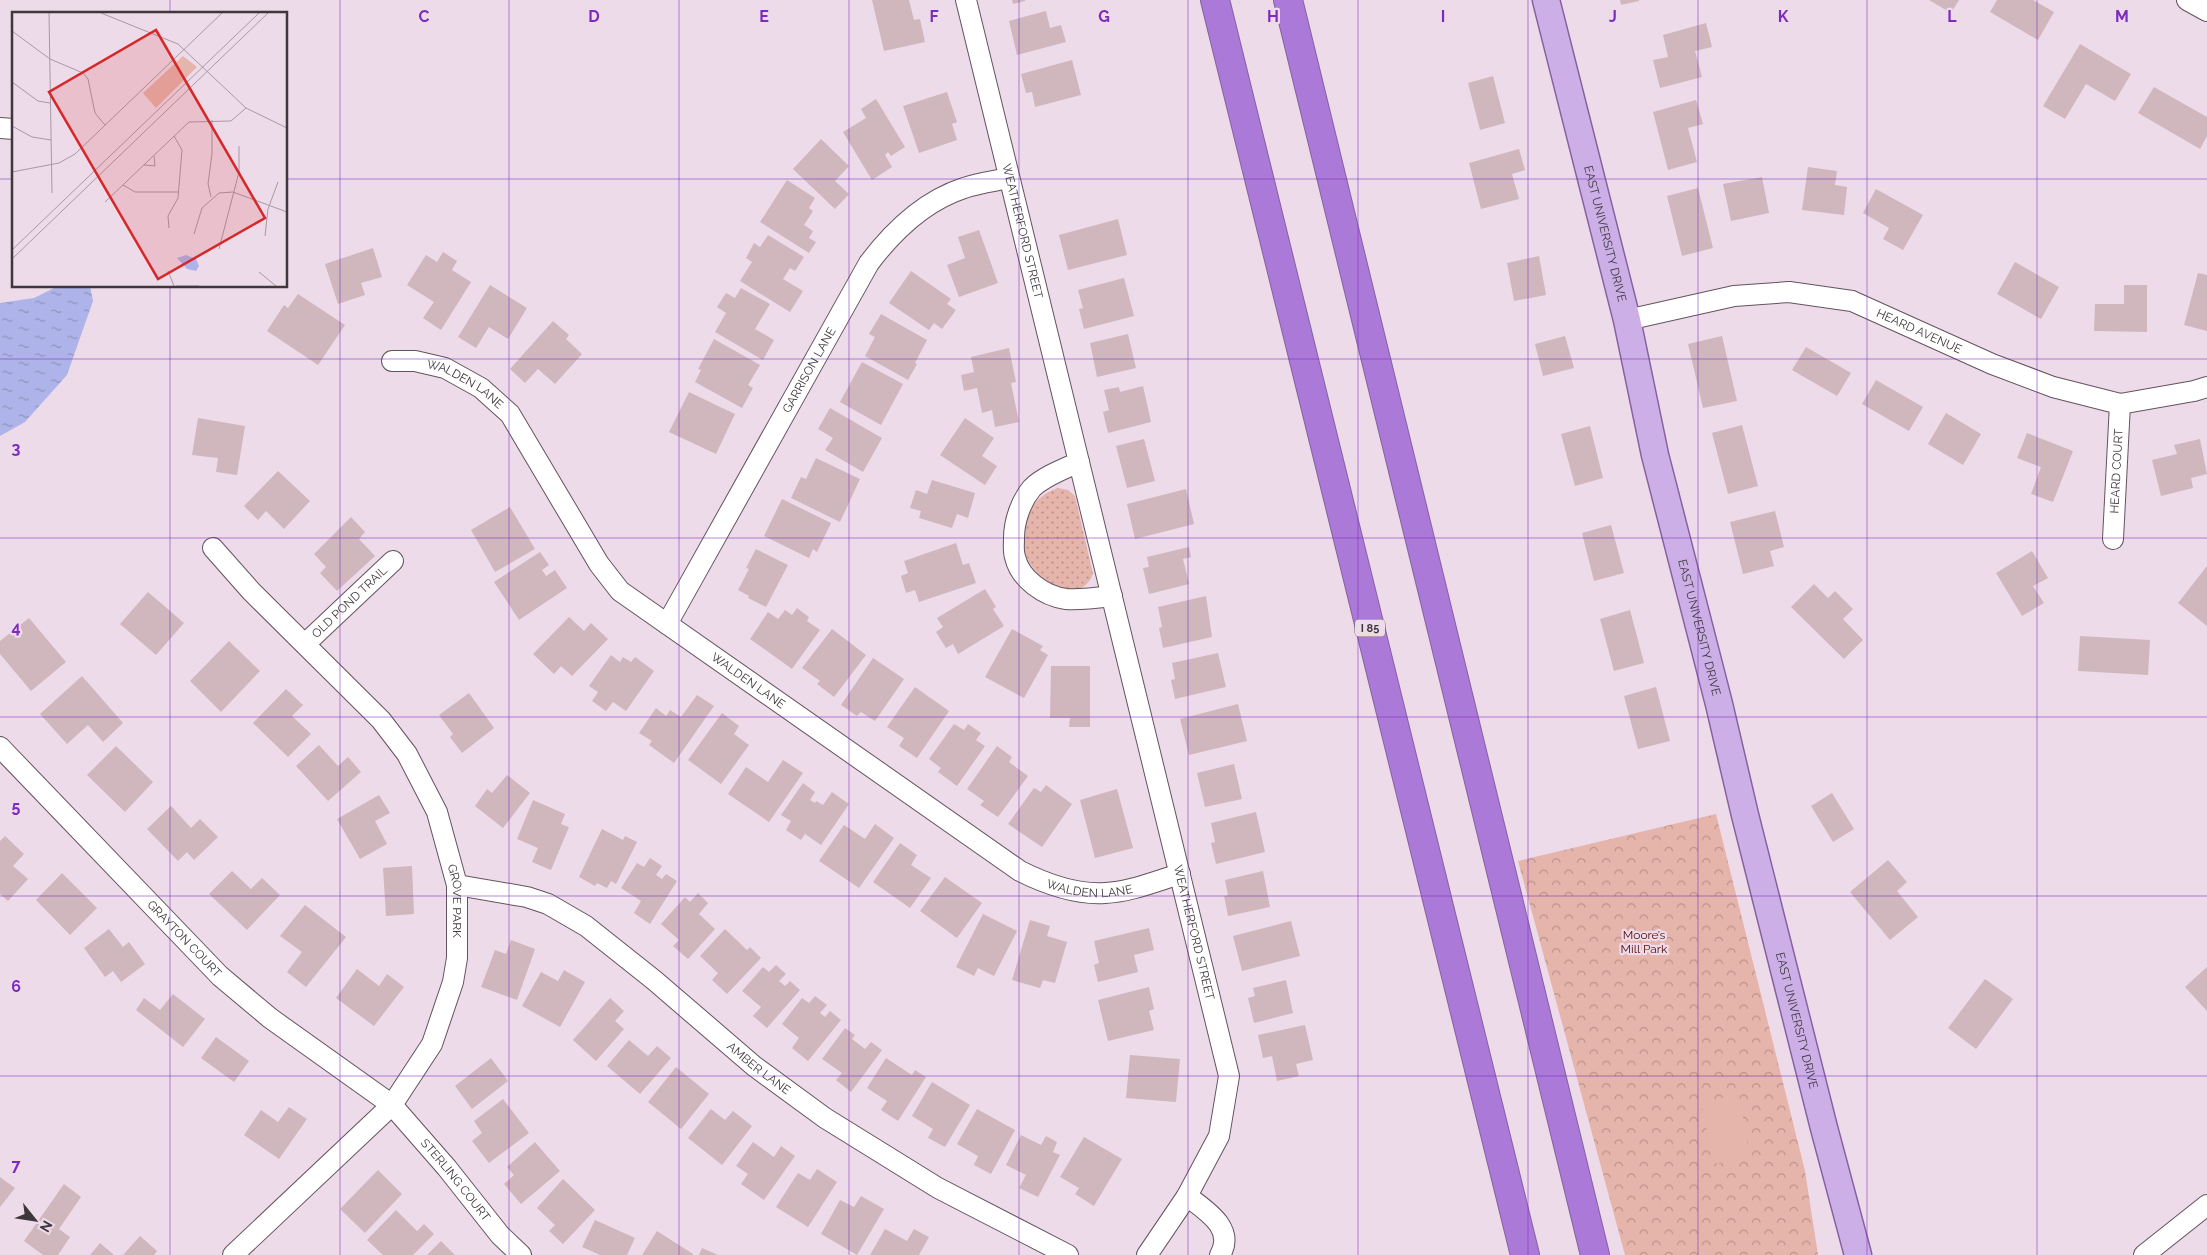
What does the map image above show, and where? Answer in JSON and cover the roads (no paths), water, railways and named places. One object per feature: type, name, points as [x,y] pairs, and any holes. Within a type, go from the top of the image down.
[{"type":"highway","name":"I 85","points":[[1215,0],[1524,1255]]},
{"type":"highway","points":[[1288,0],[1595,1255]]},
{"type":"main road","name":"EAST UNIVERSITY DRIVE","points":[[1546,0],[1627,320],[1655,455],[1824,1128],[1858,1255]]},
{"type":"street","name":"WEATHERFORD STREET","points":[[966,0],[1229,1076],[1219,1136],[1187,1196],[1147,1255]]},
{"type":"street","points":[[2188,0],[2207,11]]},
{"type":"street","name":"GARRISON LANE","points":[[667,624],[874,255],[907,219],[936,200],[964,187],[1009,178]]},
{"type":"street","name":"HEARD AVENUE","points":[[1627,320],[1734,296],[1789,292],[1852,301],[1992,364],[2053,387],[2120,404],[2207,387]]},
{"type":"street","name":"WALDEN LANE","points":[[392,361],[415,361],[445,368],[481,388],[510,414],[599,564],[620,591],[1012,865],[1047,884],[1077,891],[1105,893],[1180,874]]},
{"type":"street","name":"HEARD COURT","points":[[2113,539],[2120,404]]},
{"type":"street","points":[[1079,462],[1057,472],[1033,488],[1019,510],[1014,534],[1015,557],[1025,579],[1047,592],[1064,599],[1112,596]]},
{"type":"street","name":"GROVE PARK","points":[[213,548],[251,591],[381,720],[407,754],[437,812],[457,885],[457,958],[453,982],[432,1044],[392,1105],[232,1255]]},
{"type":"street","name":"OLD POND TRAIL","points":[[305,644],[393,561]]},
{"type":"street","name":"GRAYTON COURT","points":[[0,747],[220,976],[270,1018],[392,1105]]},
{"type":"street","name":"AMBER LANE","points":[[457,885],[528,897],[548,904],[586,926],[654,980],[754,1066],[825,1118],[938,1188],[1068,1255]]},
{"type":"street","name":"STERLING COURT","points":[[392,1105],[447,1168],[500,1235],[521,1255]]},
{"type":"street","points":[[1187,1196],[1215,1218],[1222,1227],[1225,1242],[1220,1255]]},
{"type":"street","points":[[2144,1255],[2207,1205]]},
{"type":"water","points":[[54,288],[90,288],[93,301],[67,375],[25,422],[0,436],[0,303],[34,298]]},
{"type":"park label","name":"Moore’s Mill Park","points":[[1644,942]]}]
